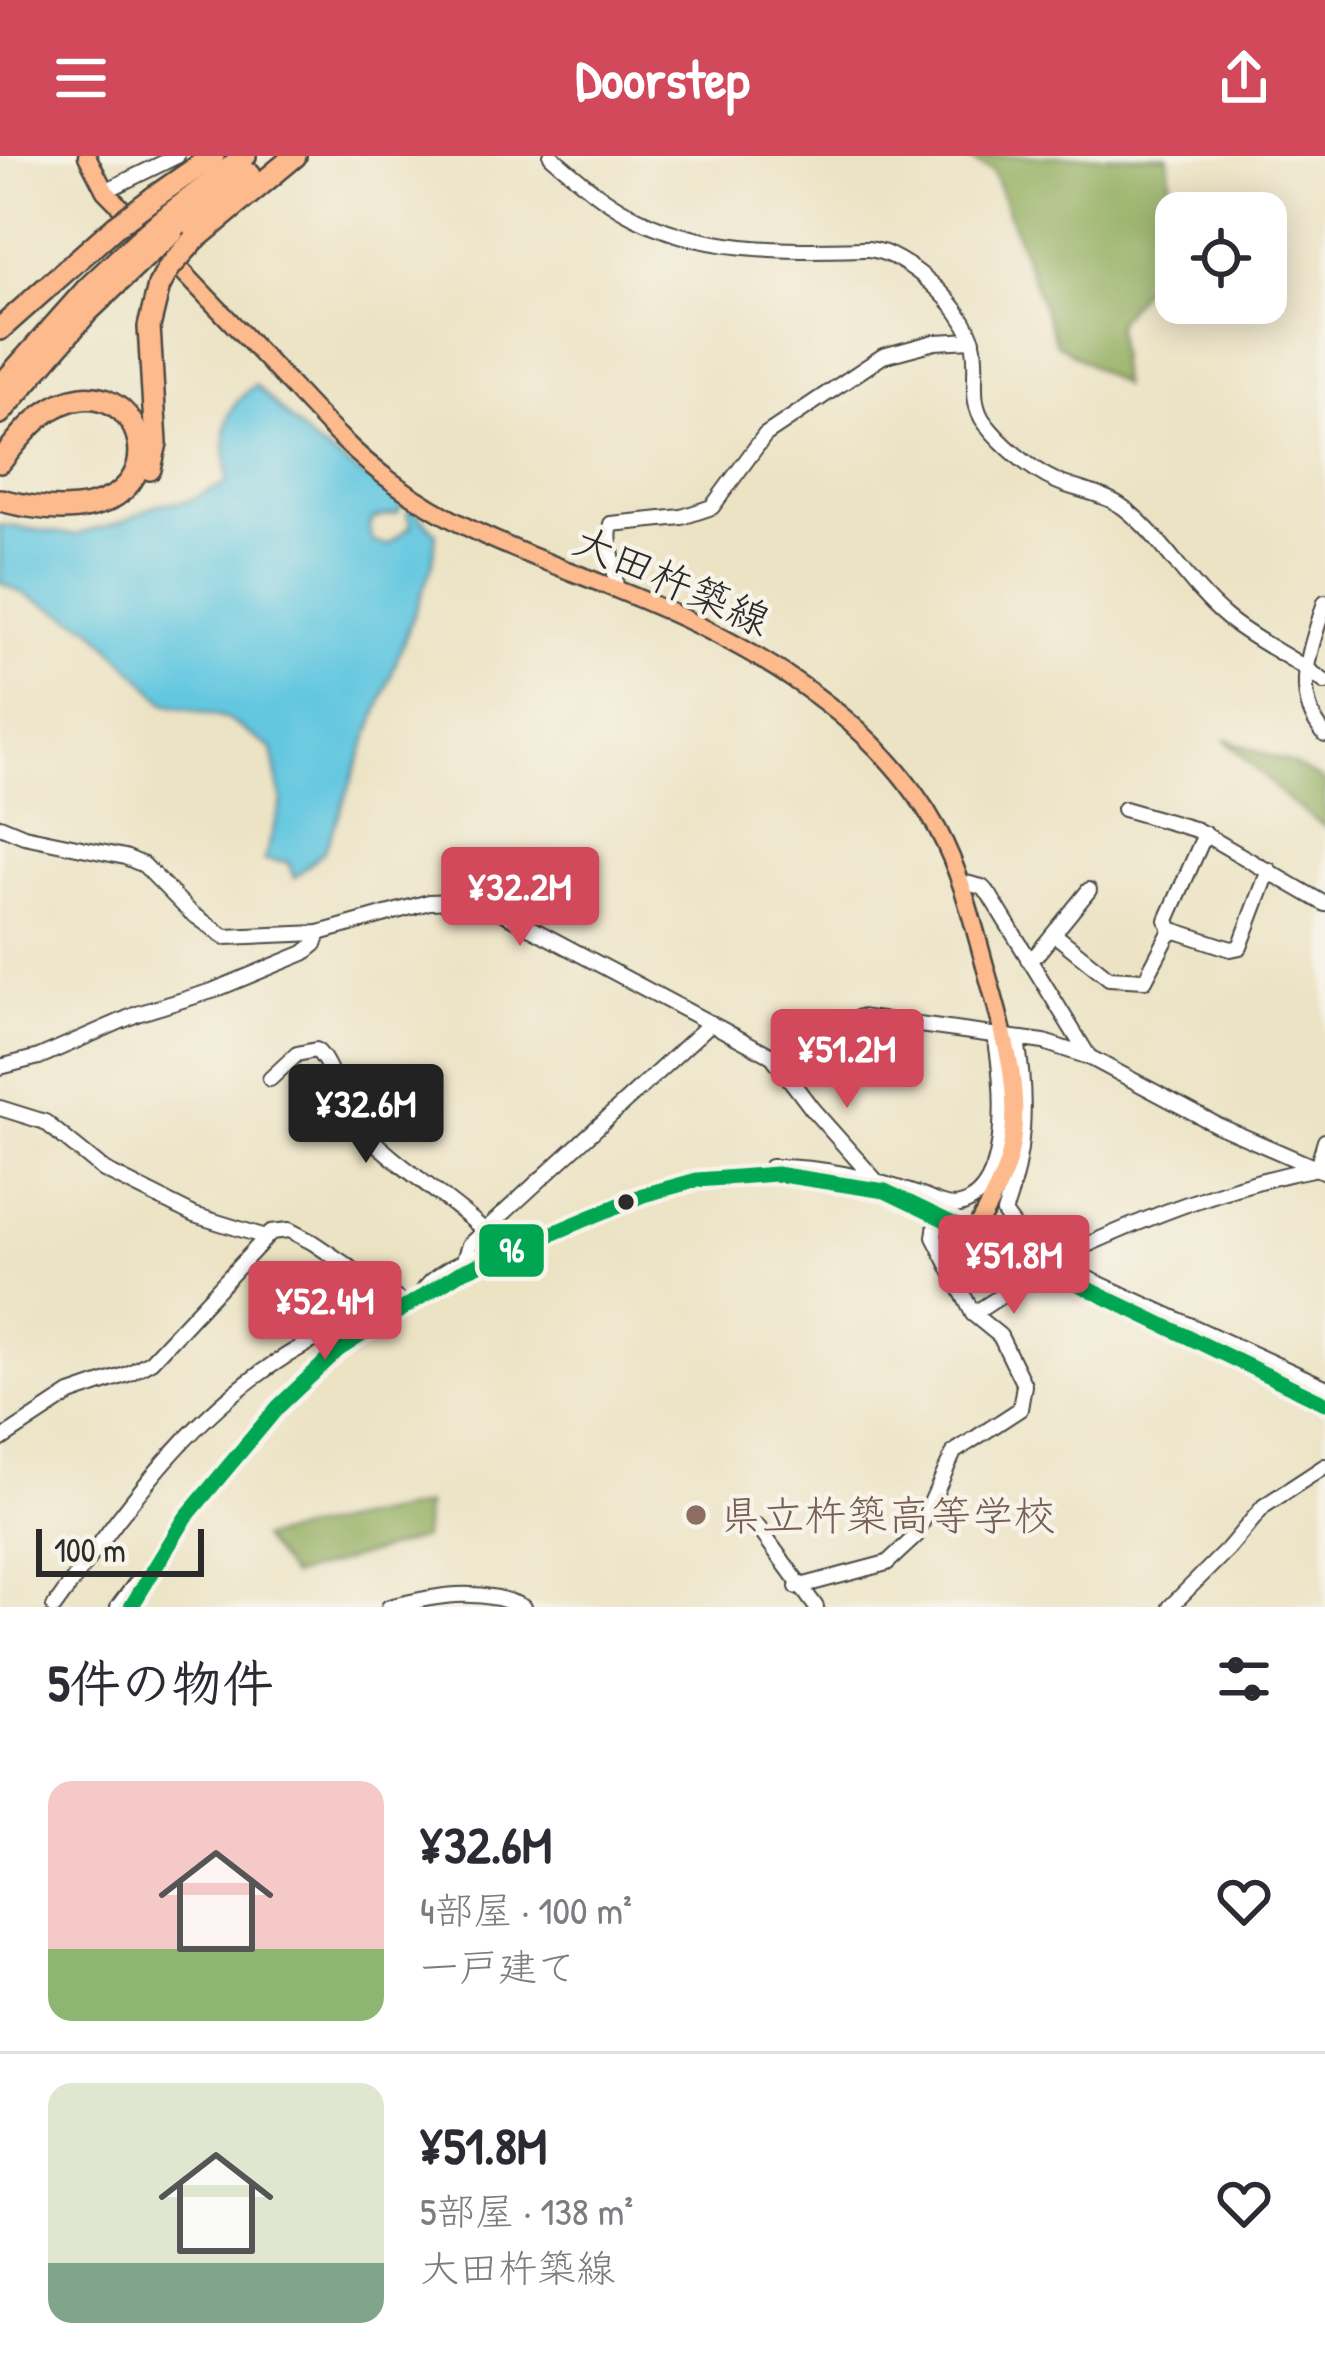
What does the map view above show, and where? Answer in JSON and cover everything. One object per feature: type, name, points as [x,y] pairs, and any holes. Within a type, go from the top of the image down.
[{"type":"highway","points":[[0,329],[116,226],[213,156]]},
{"type":"highway","points":[[0,504],[62,518],[94,516],[122,507],[142,490],[156,443],[149,327],[159,286],[169,268],[176,231],[244,156]]},
{"type":"highway","points":[[176,231],[274,156]]},
{"type":"highway","points":[[0,387],[88,288],[143,247],[295,156]]},
{"type":"highway","points":[[0,413],[143,247]]},
{"type":"highway","points":[[0,461],[47,412],[86,399],[124,411],[141,440],[135,478],[115,498],[70,508],[0,504]]},
{"type":"main road","name":"大田杵築線","points":[[87,156],[105,191],[341,440],[391,481],[462,527],[705,626],[769,661],[850,724],[905,782],[937,827],[962,883],[1005,1038],[1017,1118],[1007,1165],[973,1234]]},
{"type":"main road","points":[[131,1607],[186,1517],[278,1408],[338,1350],[461,1267],[644,1195],[697,1180],[776,1174],[882,1186],[937,1217],[1325,1403]]},
{"type":"street","points":[[105,191],[177,156]]},
{"type":"street","points":[[551,156],[599,195],[653,225],[769,251],[880,250],[902,260],[964,320],[973,340],[976,407],[982,421],[1053,480],[1121,505],[1228,619],[1325,682]]},
{"type":"street","points":[[615,588],[611,524],[682,517],[712,507],[765,435],[883,356],[935,342],[973,340]]},
{"type":"street","points":[[1325,602],[1306,667],[1304,696],[1309,714],[1325,735]]},
{"type":"street","points":[[1124,809],[1205,835],[1325,904]]},
{"type":"street","points":[[0,826],[143,865],[200,921],[225,937],[319,933],[430,902],[478,900],[772,1056],[882,1186],[945,1206],[977,1196],[991,1176],[1001,1124],[1005,1038]]},
{"type":"street","points":[[1172,933],[1166,920],[1205,835]]},
{"type":"street","points":[[1172,933],[1231,949],[1240,947],[1269,870]]},
{"type":"street","points":[[962,883],[982,886],[989,894],[1088,1057]]},
{"type":"street","points":[[1028,959],[1089,890]]},
{"type":"street","points":[[0,1066],[39,1058],[137,1014],[212,992],[304,953],[319,933]]},
{"type":"street","points":[[1054,934],[1109,978],[1145,980],[1172,933]]},
{"type":"street","points":[[772,1056],[860,1017],[1044,1042],[1088,1057],[1217,1125],[1321,1170]]},
{"type":"street","points":[[461,1267],[469,1245],[711,1023]]},
{"type":"street","points":[[1005,1038],[1026,1092],[1026,1121],[1004,1214],[1034,1254],[1325,1387]]},
{"type":"street","points":[[270,1079],[297,1054],[316,1050],[351,1118],[484,1231]]},
{"type":"street","points":[[0,1108],[44,1122],[104,1170],[138,1187],[194,1214],[266,1237]]},
{"type":"street","points":[[1321,1170],[1325,1141]]},
{"type":"street","points":[[973,1314],[1065,1255],[1149,1216],[1222,1190],[1321,1170]]},
{"type":"street","points":[[797,1587],[887,1563],[916,1536],[954,1452],[1020,1409],[1024,1385],[1000,1336],[973,1314],[934,1237],[937,1217]]},
{"type":"street","points":[[0,1440],[70,1394],[128,1375],[151,1361],[271,1232],[289,1230],[412,1301]]},
{"type":"street","points":[[54,1607],[152,1477],[247,1382],[301,1347],[357,1320],[381,1321]]},
{"type":"street","points":[[1169,1607],[1264,1506],[1325,1466]]},
{"type":"street","points":[[758,1527],[797,1587],[816,1607]]},
{"type":"street","points":[[118,1607],[136,1582],[148,1579]]},
{"type":"street","points":[[389,1607],[435,1596],[490,1596],[523,1607]]},
{"type":"green space","points":[[960,156],[1168,156],[1171,192],[1155,192],[1155,274],[1116,323],[1121,385],[1056,343],[993,171]]},
{"type":"green space","points":[[1225,739],[1293,764],[1325,782],[1325,827],[1290,802]]},
{"type":"green space","points":[[426,1505],[423,1538],[291,1576],[261,1538]]},
{"type":"water","points":[[255,385],[314,443],[403,502],[398,513],[373,519],[369,529],[373,542],[388,545],[412,525],[407,514],[411,507],[436,533],[433,563],[337,820],[324,851],[294,878],[288,862],[264,860],[282,802],[272,749],[226,718],[165,703],[91,627],[0,582],[0,525],[75,535],[124,521],[159,504],[185,502],[227,483],[228,418]]},
{"type":"transit line","name":"96","points":[[131,1607],[186,1517],[278,1407],[338,1350],[459,1273],[643,1195],[697,1180],[776,1174],[885,1191],[1325,1403]]},
{"type":"place","name":"県立杵築高等学校","points":[[696,1515]]}]
